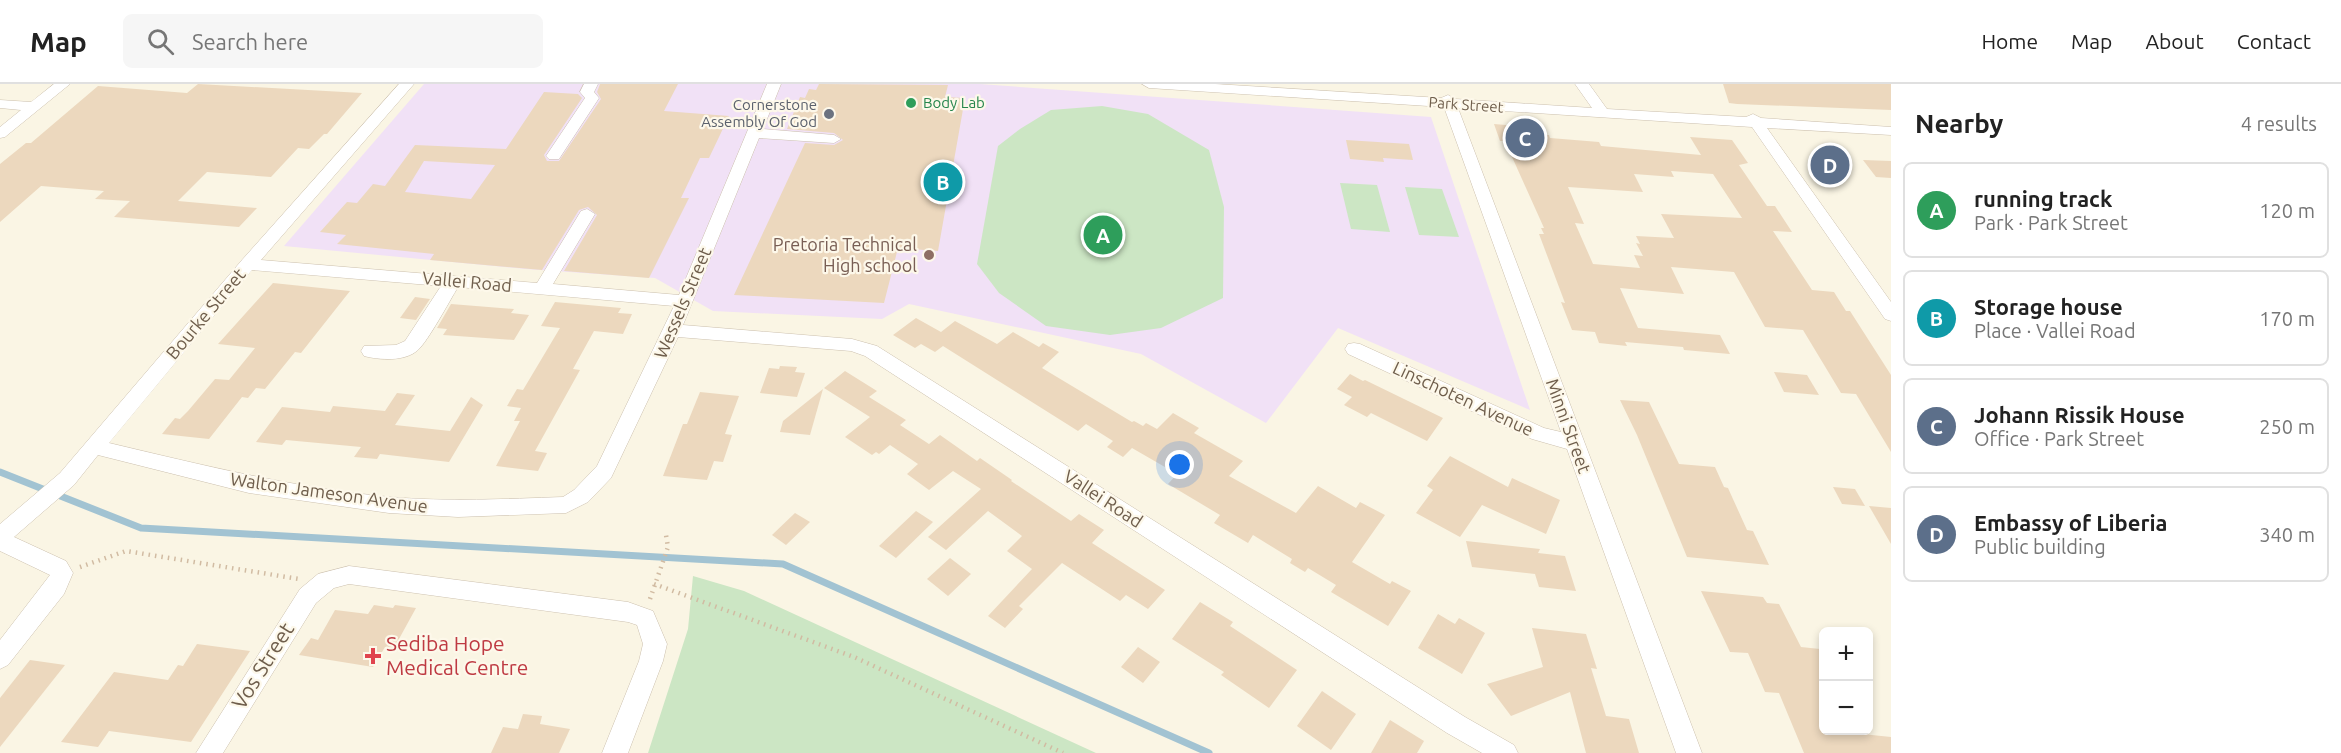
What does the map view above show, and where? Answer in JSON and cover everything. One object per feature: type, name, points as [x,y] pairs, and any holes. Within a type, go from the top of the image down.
[{"type":"street","points":[[0,134],[63,84]]},
{"type":"street","name":"Bourke Street","points":[[0,538],[67,479],[248,264],[406,84]]},
{"type":"street","points":[[554,156],[592,98],[587,92],[591,84]]},
{"type":"street","name":"Wessels Street","points":[[566,505],[581,496],[604,472],[673,330],[774,84]]},
{"type":"street","name":"Park Street","points":[[1149,84],[1316,90]]},
{"type":"street","name":"Park Street","points":[[1227,84],[1755,121],[1891,125]]},
{"type":"street","points":[[1582,84],[1600,109]]},
{"type":"street","name":"Park Street","points":[[1449,101],[1600,109],[1891,131]]},
{"type":"street","name":"Minni Street","points":[[1449,101],[1689,753]]},
{"type":"street","points":[[0,104],[34,106]]},
{"type":"street","points":[[1755,121],[1891,315]]},
{"type":"street","points":[[752,133],[834,139]]},
{"type":"street","points":[[542,288],[587,214]]},
{"type":"street","name":"Vallei Road","points":[[248,264],[685,301]]},
{"type":"street","points":[[370,351],[399,352],[411,346],[453,281]]},
{"type":"street","points":[[1870,285],[1891,287]]},
{"type":"street","name":"Vallei Road","points":[[673,330],[852,345],[871,351],[1436,712],[1505,753]]},
{"type":"street","name":"Linschoten Avenue","points":[[1354,349],[1539,434],[1574,443]]},
{"type":"street","name":"Walton Jameson Avenue","points":[[95,447],[249,485],[389,505],[458,509],[566,505]]},
{"type":"street","points":[[0,538],[27,555],[57,568],[62,573],[56,587],[0,658]]},
{"type":"street","points":[[320,582],[349,575],[628,612],[645,618],[654,644],[651,661],[615,753]]},
{"type":"street","name":"Vos Street","points":[[209,753],[295,614],[320,582]]},
{"type":"path","points":[[666,534],[668,548],[655,581],[854,657],[1063,753]]},
{"type":"path","points":[[62,573],[126,551],[320,582]]},
{"type":"shaded area","name":"Pretoria Technical High school","points":[[424,84],[980,84],[1431,117],[1530,410],[1338,328],[1266,423],[1141,354],[909,304],[882,319],[713,311],[655,278],[526,269],[284,246]]},
{"type":"green space","points":[[1102,106],[1148,114],[1209,150],[1224,207],[1223,298],[1161,328],[1110,335],[1046,326],[999,293],[977,264],[998,146],[1051,110]]},
{"type":"green space","points":[[1340,183],[1377,185],[1390,232],[1351,229]]},
{"type":"green space","points":[[1405,187],[1442,189],[1459,237],[1419,235]]},
{"type":"green space","points":[[693,576],[744,591],[1096,753],[648,753],[688,629]]},
{"type":"building","points":[[198,84],[362,93],[327,134],[324,134],[309,149],[298,148],[271,177],[207,172],[178,201],[257,208],[239,227],[114,217],[130,201],[95,199],[104,191],[41,186],[0,222],[0,164],[26,143],[31,143],[98,86],[187,93]]},
{"type":"building","points":[[600,84],[678,84],[664,111],[729,116],[709,158],[700,158],[681,198],[689,198],[649,278],[564,271],[597,215],[588,207],[579,210],[542,270],[430,260],[434,254],[337,244],[346,235],[320,232],[347,202],[357,203],[373,184],[385,186],[415,145],[506,149],[544,92],[578,94],[582,98],[544,155],[547,161],[559,161],[601,99],[597,92]],"holes":[[[424,161],[495,165],[471,199],[405,192]]]},
{"type":"building","points":[[819,84],[948,85],[945,97],[965,98],[938,251],[898,248],[884,303],[734,295],[805,143],[834,145],[843,140],[834,133],[787,129],[800,97],[805,98],[809,89],[816,90]]},
{"type":"building","points":[[1723,84],[1891,84],[1891,110],[1729,103]]},
{"type":"building","points":[[1494,124],[1540,128],[1543,135],[1549,135],[1550,138],[1599,142],[1601,146],[1701,155],[1690,137],[1732,140],[1748,163],[1739,165],[1767,206],[1775,206],[1792,232],[1773,231],[1812,290],[1834,292],[1846,311],[1850,311],[1891,375],[1891,452],[1856,394],[1841,393],[1803,330],[1765,327],[1734,272],[1671,267],[1684,294],[1620,288],[1638,328],[1720,335],[1730,354],[1625,342],[1627,346],[1599,343],[1595,332],[1572,330],[1561,302],[1565,303],[1539,234],[1544,234],[1541,228],[1544,228],[1508,148],[1504,141],[1500,141]],"holes":[[[1671,171],[1713,174],[1742,218],[1661,214],[1674,238],[1636,236],[1640,244],[1636,243],[1643,256],[1634,255],[1640,268],[1593,264],[1575,223],[1584,224],[1568,187],[1643,192],[1634,174],[1674,177]]]},
{"type":"building","points":[[1346,140],[1409,144],[1413,160],[1383,158],[1384,162],[1350,159]]},
{"type":"building","points":[[1863,160],[1891,161],[1891,178],[1876,177]]},
{"type":"building","points":[[273,283],[350,291],[301,353],[295,352],[265,389],[256,388],[248,398],[242,397],[209,439],[162,434],[175,418],[180,419],[188,411],[215,379],[229,380],[255,348],[218,344]]},
{"type":"building","points":[[415,297],[430,299],[416,320],[400,318]]},
{"type":"building","points":[[555,302],[621,308],[618,313],[632,314],[623,334],[594,331],[573,369],[580,370],[535,451],[547,453],[538,471],[496,466],[520,421],[514,421],[521,408],[507,406],[517,389],[523,390],[560,328],[541,326]]},
{"type":"building","points":[[451,304],[514,309],[511,313],[529,315],[514,340],[443,335],[447,329],[437,328]]},
{"type":"building","points":[[916,318],[941,332],[955,321],[997,344],[1013,332],[1039,347],[1043,343],[1059,352],[1042,368],[1132,422],[1143,426],[1146,423],[1157,429],[1173,413],[1199,428],[1194,433],[1243,461],[1229,476],[1296,513],[1318,486],[1356,508],[1360,502],[1385,515],[1352,562],[1390,584],[1392,581],[1411,591],[1388,626],[1331,592],[1336,585],[1308,568],[1305,572],[1290,563],[1292,559],[1253,535],[1248,543],[1214,523],[1220,515],[1168,484],[1177,474],[1132,448],[1123,457],[1107,447],[1113,441],[1086,424],[1078,431],[943,346],[935,352],[921,344],[915,348],[893,335]]},
{"type":"building","points":[[780,366],[797,367],[795,372],[805,373],[797,397],[760,393],[769,368],[779,369]]},
{"type":"building","points":[[845,371],[877,391],[869,397],[906,420],[900,425],[929,444],[940,435],[977,461],[980,458],[1071,521],[1079,514],[1104,530],[1092,543],[1165,590],[1148,609],[1126,595],[1120,601],[1062,563],[1019,606],[1023,609],[1005,628],[988,616],[1032,569],[1007,551],[1022,536],[988,511],[946,550],[928,537],[981,489],[953,471],[929,490],[907,474],[918,464],[890,445],[879,454],[876,452],[872,455],[845,437],[870,417],[824,388]]},
{"type":"building","points":[[1774,372],[1807,375],[1819,395],[1784,392]]},
{"type":"building","points":[[1350,374],[1443,418],[1427,441],[1371,413],[1367,417],[1344,405],[1352,397],[1337,389]]},
{"type":"building","points":[[823,389],[810,435],[780,432],[783,421]]},
{"type":"building","points":[[700,392],[739,396],[725,434],[732,435],[723,462],[714,461],[707,480],[663,476],[683,424],[687,424]]},
{"type":"building","points":[[397,393],[415,395],[395,425],[450,431],[471,397],[483,405],[449,462],[380,454],[377,459],[354,457],[361,447],[286,440],[282,445],[256,442],[282,407],[330,412],[333,406],[385,411]]},
{"type":"building","points":[[1620,400],[1649,402],[1679,464],[1715,467],[1724,487],[1728,488],[1747,530],[1753,531],[1769,565],[1687,557],[1637,435]]},
{"type":"building","points":[[1450,456],[1508,487],[1512,478],[1560,500],[1546,534],[1482,505],[1460,537],[1416,513],[1433,490],[1427,486]]},
{"type":"building","points":[[1833,487],[1855,489],[1865,506],[1842,504]]},
{"type":"building","points":[[1869,506],[1891,508],[1891,544]]},
{"type":"building","points":[[916,511],[933,522],[896,558],[879,546]]},
{"type":"building","points":[[795,513],[810,522],[786,545],[772,535]]},
{"type":"building","points":[[1466,541],[1540,549],[1538,553],[1565,556],[1576,591],[1539,587],[1535,574],[1472,567]]},
{"type":"building","points":[[950,558],[971,574],[948,596],[927,579]]},
{"type":"building","points":[[1701,591],[1763,597],[1767,603],[1779,604],[1801,647],[1819,649],[1819,735],[1891,737],[1891,753],[1804,753],[1779,693],[1765,692],[1748,653],[1730,652]]},
{"type":"building","points":[[1200,602],[1233,622],[1230,626],[1297,670],[1269,708],[1221,675],[1224,672],[1172,639]]},
{"type":"building","points":[[374,605],[416,608],[394,648],[385,647],[373,667],[299,655],[311,638],[318,640],[335,610],[368,614]]},
{"type":"building","points":[[1438,614],[1455,624],[1459,618],[1485,633],[1462,674],[1418,648]]},
{"type":"building","points":[[1532,628],[1586,634],[1597,669],[1591,668],[1606,716],[1629,719],[1639,753],[1586,753],[1570,692],[1511,716],[1487,684],[1543,667]]},
{"type":"building","points":[[197,644],[250,651],[191,742],[109,731],[98,747],[61,742],[114,672],[168,680],[178,665],[183,666]]},
{"type":"building","points":[[1138,647],[1160,662],[1143,683],[1121,667]]},
{"type":"building","points":[[30,660],[65,665],[0,747],[0,698]]},
{"type":"building","points":[[1322,691],[1356,714],[1331,750],[1297,726]]},
{"type":"building","points":[[523,714],[542,716],[540,724],[570,729],[559,753],[491,753],[503,727],[518,729]]},
{"type":"building","points":[[1390,720],[1424,741],[1417,753],[1371,753]]},
{"type":"waterway","points":[[0,472],[141,528],[783,564],[1209,753]]},
{"type":"place","name":"Body Lab","points":[[911,103]]},
{"type":"place","name":"Cornerstone Assembly Of God","points":[[829,114]]},
{"type":"place","name":"Johann Rissik House","points":[[1525,138]]},
{"type":"place","name":"Embassy of Liberia","points":[[1830,165]]},
{"type":"place","name":"Storage house","points":[[943,182]]},
{"type":"place","name":"running track","points":[[1103,235]]},
{"type":"place","name":"Pretoria Technical High school","points":[[929,255]]},
{"type":"place","name":"Sediba Hope Medical Centre","points":[[373,656]]}]
